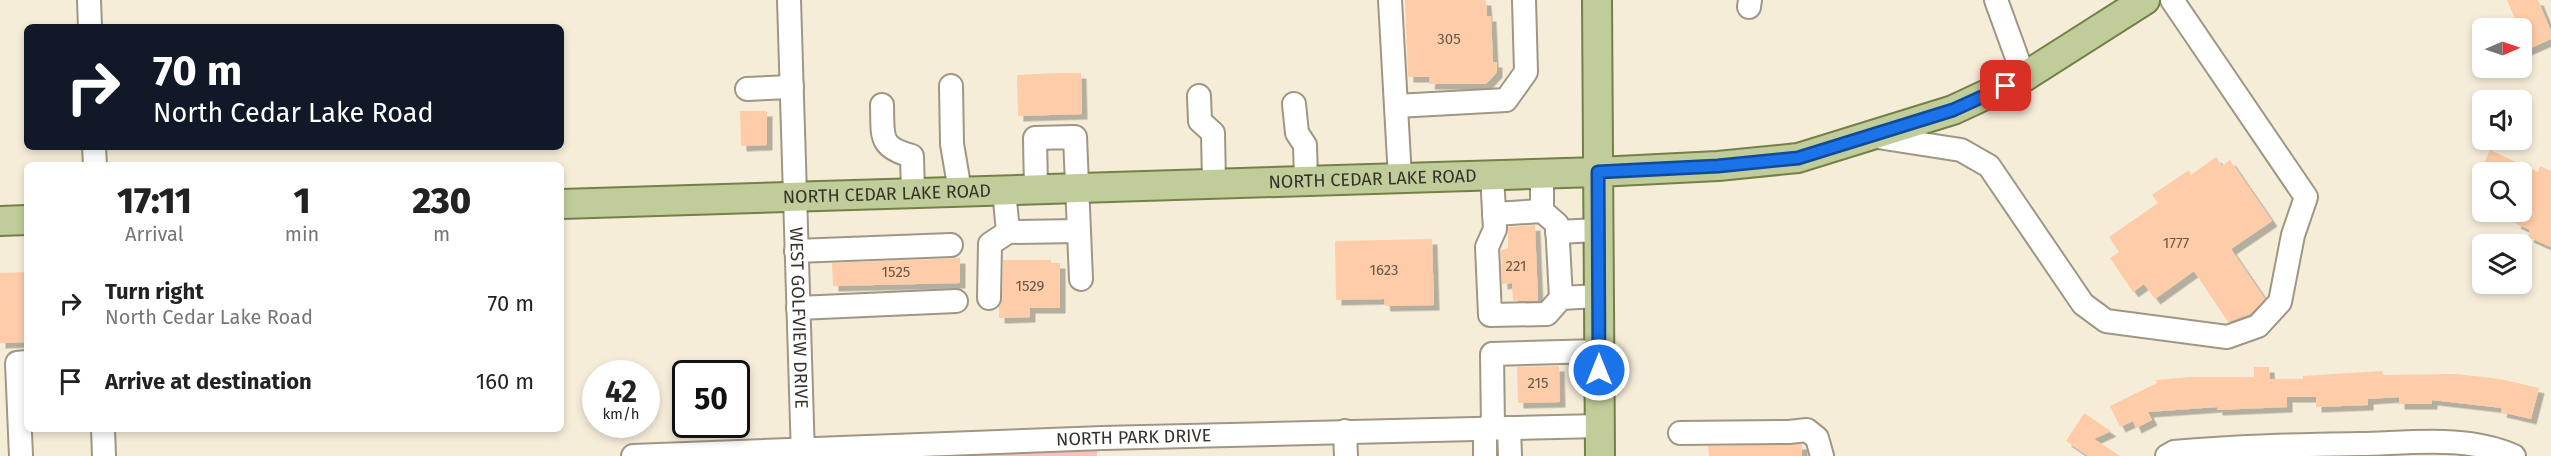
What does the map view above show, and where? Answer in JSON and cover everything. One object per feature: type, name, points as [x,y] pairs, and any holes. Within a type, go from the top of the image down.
[{"type":"main road","points":[[1598,0],[1600,456]]},
{"type":"main road","name":"NORTH CEDAR LAKE ROAD","points":[[564,204],[1598,172],[1718,166],[1798,158],[1953,110],[2024,77],[2145,0]]},
{"type":"main road","points":[[0,221],[24,220]]},
{"type":"street","points":[[89,0],[90,24]]},
{"type":"street","name":"WEST GOLFVIEW DRIVE","points":[[789,0],[803,453]]},
{"type":"street","points":[[1390,0],[1400,178]]},
{"type":"street","points":[[1396,106],[1506,100],[1526,72],[1524,0]]},
{"type":"street","points":[[1996,0],[2024,77]]},
{"type":"street","points":[[1869,136],[1961,150],[1989,166],[2083,304],[2106,321],[2227,337],[2258,326],[2280,302],[2293,235],[2306,197],[2172,0]]},
{"type":"street","points":[[951,86],[952,144],[960,191]]},
{"type":"street","points":[[747,89],[792,87]]},
{"type":"street","points":[[1199,96],[1200,121],[1213,133],[1214,183]]},
{"type":"street","points":[[1294,104],[1297,133],[1305,145],[1306,181]]},
{"type":"street","points":[[882,105],[883,138],[893,151],[912,156],[913,193]]},
{"type":"street","points":[[1036,189],[1035,138],[1075,137],[1081,279]]},
{"type":"street","points":[[1542,174],[1542,211]]},
{"type":"street","points":[[1492,175],[1494,214],[1495,228],[1487,247],[1490,315],[1547,314],[1561,298],[1557,224],[1542,211],[1494,214]]},
{"type":"street","points":[[1004,190],[1008,232]]},
{"type":"street","points":[[1557,232],[1598,230]]},
{"type":"street","points":[[989,298],[990,244],[1008,232],[1079,231]]},
{"type":"street","points":[[796,251],[951,245]]},
{"type":"street","points":[[1561,298],[1599,296]]},
{"type":"street","points":[[798,308],[956,301]]},
{"type":"street","points":[[1510,456],[1496,428],[1492,354],[1599,351]]},
{"type":"street","points":[[21,456],[17,363],[24,362]]},
{"type":"street","name":"NORTH PARK DRIVE","points":[[633,456],[1103,447],[1345,431],[1600,426]]},
{"type":"street","points":[[1485,456],[1496,428]]},
{"type":"street","points":[[1680,433],[1807,430],[1817,438],[1821,456]]},
{"type":"street","points":[[1345,431],[1346,456]]},
{"type":"street","points":[[103,432],[104,456]]},
{"type":"street","points":[[2167,456],[2174,452],[2207,449],[2334,450],[2452,442],[2503,451],[2514,456]]},
{"type":"shaded area","points":[[1097,438],[1097,456],[816,456]]},
{"type":"building","points":[[1405,0],[1486,0],[1487,16],[1491,16],[1493,62],[1497,62],[1497,72],[1486,84],[1429,84],[1430,77],[1408,77]]},
{"type":"building","points":[[2507,0],[2538,0],[2551,31],[2551,39],[2532,48],[2532,18],[2515,18]]},
{"type":"building","points":[[1081,73],[1082,114],[1018,116],[1017,75]]},
{"type":"building","points":[[740,111],[767,111],[767,145],[741,146]]},
{"type":"building","points":[[2490,150],[2516,162],[2485,162]]},
{"type":"building","points":[[2216,157],[2222,166],[2230,160],[2272,221],[2231,249],[2265,299],[2250,314],[2228,322],[2194,271],[2155,299],[2144,284],[2133,292],[2110,258],[2119,252],[2109,237],[2158,203],[2152,195],[2189,170],[2191,175]]},
{"type":"building","points":[[2540,166],[2551,171],[2551,247],[2532,239],[2532,234],[2529,234],[2530,230],[2515,223],[2532,222],[2532,169],[2538,172]]},
{"type":"building","points":[[1535,225],[1538,301],[1513,301],[1512,283],[1502,284],[1501,250],[1508,248],[1508,227]]},
{"type":"building","points":[[1432,239],[1434,305],[1385,306],[1384,299],[1336,300],[1335,241]]},
{"type":"building","points":[[960,258],[960,283],[833,286],[832,263]]},
{"type":"building","points":[[1003,260],[1051,260],[1051,263],[1060,263],[1060,308],[1030,308],[1030,317],[999,318]]},
{"type":"building","points":[[24,272],[24,342],[0,343],[0,273]]},
{"type":"building","points":[[1559,366],[1560,402],[1518,403],[1517,367]]},
{"type":"building","points":[[2254,367],[2269,367],[2270,379],[2303,379],[2303,376],[2382,371],[2383,375],[2456,374],[2500,379],[2539,388],[2531,419],[2501,412],[2502,408],[2432,400],[2432,404],[2399,404],[2399,397],[2368,399],[2368,405],[2316,407],[2316,397],[2287,397],[2287,407],[2217,410],[2217,407],[2148,412],[2152,420],[2136,428],[2133,421],[2120,427],[2110,406],[2157,383],[2156,380],[2189,377],[2254,377]]},
{"type":"building","points":[[2084,413],[2111,431],[2094,439],[2120,456],[2088,456],[2066,441]]},
{"type":"building","points":[[1802,444],[1802,456],[1709,456],[1708,446]]},
{"type":"route","points":[[1599,370],[1598,172],[1718,166],[1798,158],[1953,110],[2006,86]]}]
